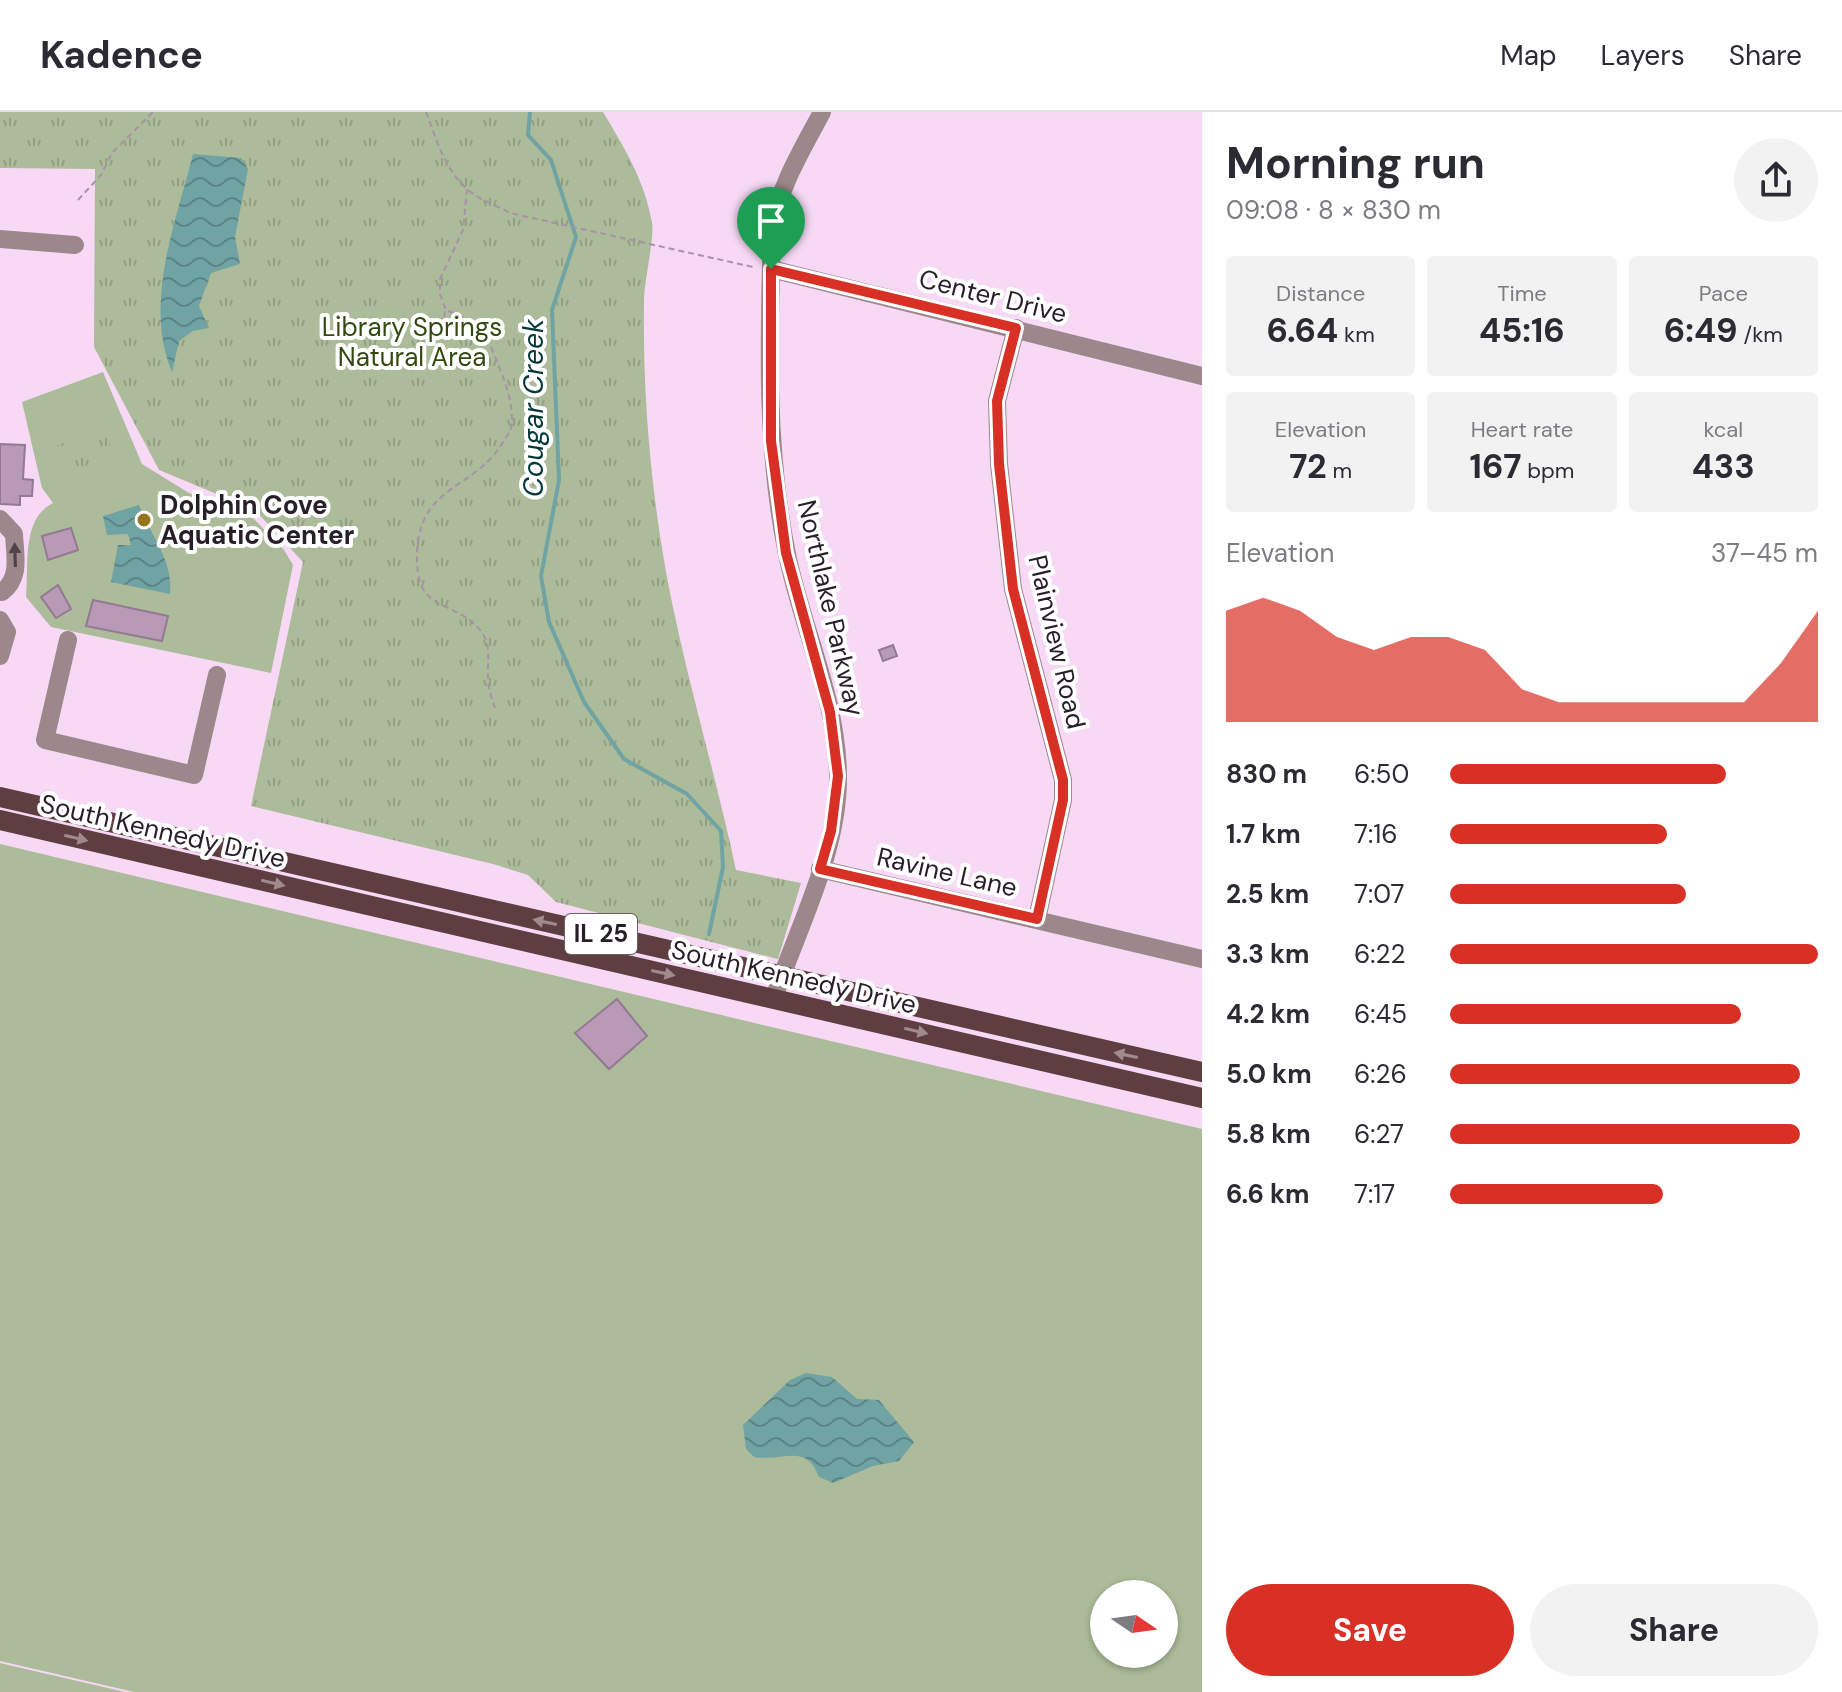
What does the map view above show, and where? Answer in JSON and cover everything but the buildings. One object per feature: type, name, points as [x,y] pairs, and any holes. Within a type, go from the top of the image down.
[{"type":"main road","name":"South Kennedy Drive","points":[[0,797],[1202,1072]]},
{"type":"main road","name":"South Kennedy Drive","points":[[0,820],[1202,1098]]},
{"type":"street","name":"Northlake Parkway","points":[[774,998],[820,869],[837,797],[836,754],[830,712],[786,553],[771,441],[771,269],[777,202],[822,112]]},
{"type":"street","points":[[0,239],[75,245]]},
{"type":"street","name":"Center Drive","points":[[771,269],[1202,376]]},
{"type":"street","name":"Plainview Road","points":[[1016,328],[997,401],[999,464],[1013,589],[1063,780],[1063,800],[1037,919]]},
{"type":"street","points":[[0,519],[14,534],[16,572],[12,584],[3,592]]},
{"type":"street","points":[[0,620],[7,632],[0,656]]},
{"type":"street","points":[[68,640],[45,740],[194,775],[217,675]]},
{"type":"street","name":"Ravine Lane","points":[[820,869],[1202,959]]},
{"type":"path","points":[[78,200],[101,175],[112,153],[153,112]]},
{"type":"path","points":[[428,112],[443,157],[467,189],[510,213],[771,269]]},
{"type":"path","points":[[441,337],[446,310],[440,294],[440,279],[463,230],[467,189]]},
{"type":"path","points":[[446,310],[480,324],[485,332],[510,399],[513,421],[495,456],[467,480],[451,485],[435,502],[423,520],[417,557],[422,588],[435,603],[464,616],[482,632],[489,651],[488,680],[495,708]]},
{"type":"green space","name":"Library Springs Natural Area","points":[[0,112],[603,112],[639,179],[652,223],[644,292],[644,353],[656,507],[681,644],[736,870],[801,883],[778,959],[556,902],[528,875],[493,864],[251,806],[303,562],[255,510],[159,470],[94,347],[95,169],[0,168]]},
{"type":"green space","name":"Dolphin Cove Aquatic Center","points":[[103,372],[142,464],[189,493],[252,517],[284,550],[293,565],[271,673],[51,627],[26,597],[31,531],[43,510],[53,503],[42,488],[22,402]]},
{"type":"green space","points":[[104,427],[113,453],[110,458],[75,469],[72,473],[61,472],[51,448]]},
{"type":"green space","points":[[0,844],[1202,1129],[1202,1692],[134,1692],[0,1661]]},
{"type":"green space","points":[[0,1663],[125,1692],[0,1692]]},
{"type":"water","points":[[193,154],[241,158],[248,169],[235,237],[240,264],[211,273],[199,306],[209,328],[193,331],[179,341],[172,372],[164,345],[161,290],[171,235]]},
{"type":"water","points":[[139,505],[165,558],[170,594],[111,582],[118,545],[131,545],[128,534],[107,535],[103,516]]},
{"type":"water","points":[[806,1373],[832,1377],[857,1399],[879,1400],[914,1442],[899,1461],[873,1466],[833,1483],[819,1477],[814,1466],[800,1457],[754,1457],[746,1449],[743,1425],[790,1380]]},
{"type":"waterway","name":"Cougar Creek","points":[[530,112],[528,135],[551,160],[576,237],[552,310],[559,480],[541,576],[549,622],[584,702],[624,759],[687,794],[721,831],[723,867],[709,934]]},
{"type":"place","name":"Dolphin Cove Aquatic Center","points":[[144,520]]},
{"type":"route","points":[[771,269],[1016,328],[997,401],[999,464],[1013,589],[1063,780],[1063,800],[1037,919],[820,869],[831,831],[838,776],[830,712],[786,553],[771,441],[771,269]]}]
